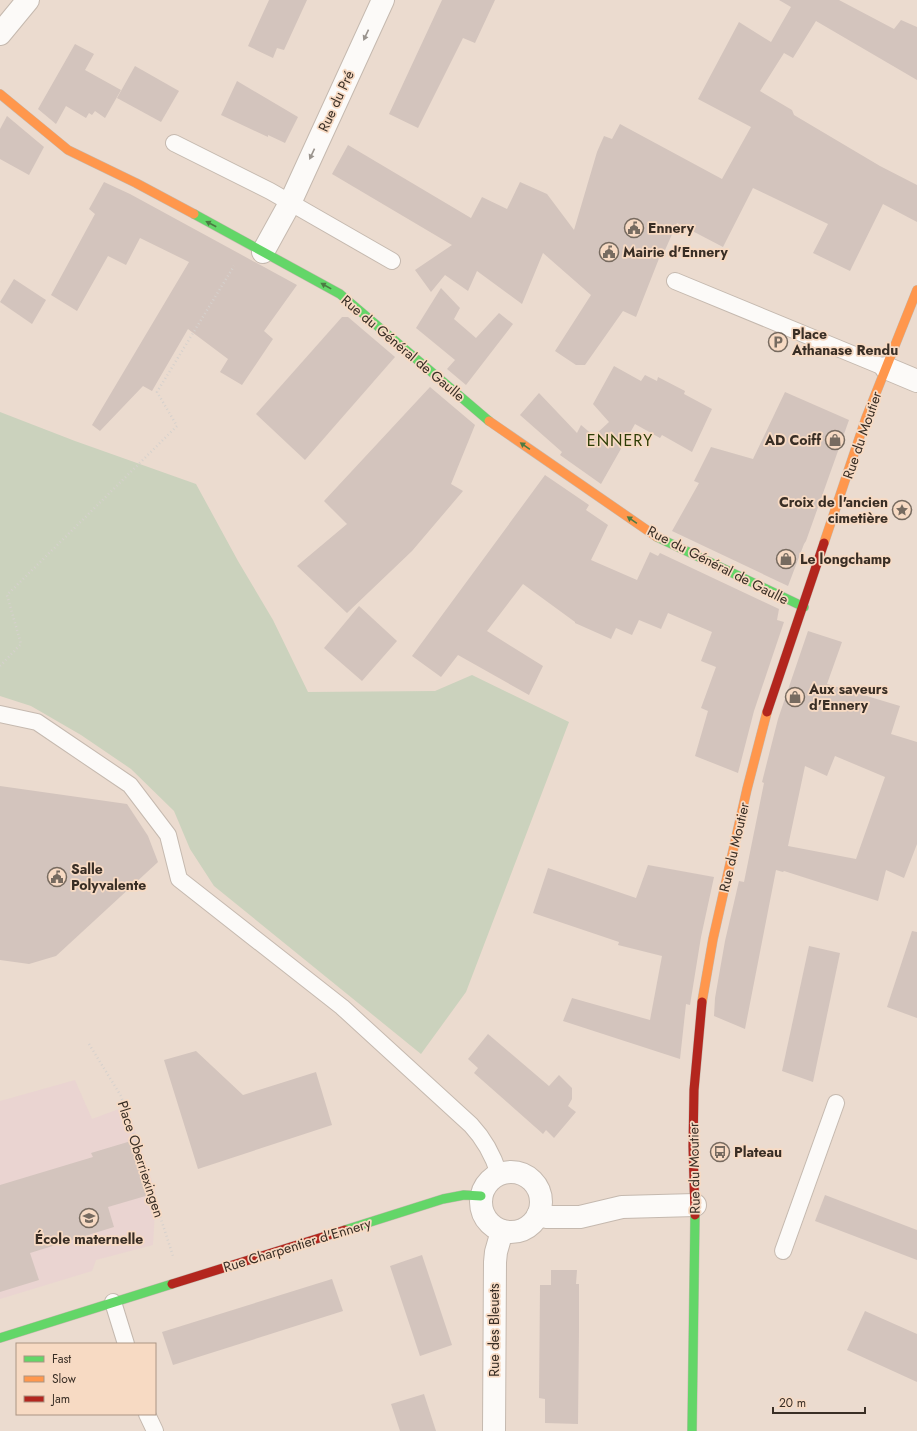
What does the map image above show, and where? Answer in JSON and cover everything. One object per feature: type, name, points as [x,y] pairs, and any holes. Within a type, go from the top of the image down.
[{"type":"street","points":[[0,34],[28,0]]},
{"type":"street","name":"Rue du Pré","points":[[255,248],[290,203],[382,0]]},
{"type":"street","name":"Rue du Général de Gaulle","points":[[0,94],[68,150],[136,183],[340,294],[494,425],[661,540],[804,607]]},
{"type":"street","name":"Rue du Moutier","points":[[692,1431],[694,1090],[703,996],[713,939],[747,789],[766,715],[804,607],[866,418],[917,290]]},
{"type":"street","points":[[886,368],[917,381]]},
{"type":"street","points":[[510,1172],[517,1173],[530,1179],[538,1191],[540,1205],[538,1215],[531,1224],[519,1231],[502,1231],[491,1226],[486,1220],[481,1207],[481,1196],[485,1186],[490,1180],[499,1174],[510,1172]]},
{"type":"street","name":"Rue Charpentier d'Ennery","points":[[0,1338],[443,1199],[464,1195],[481,1196]]},
{"type":"street","points":[[538,1215],[547,1217],[580,1217],[622,1207],[694,1205]]},
{"type":"street","name":"Rue des Bleuets","points":[[494,1431],[495,1262],[496,1252],[502,1231]]},
{"type":"lane","points":[[174,143],[270,191],[392,261]]},
{"type":"lane","points":[[675,281],[886,368]]},
{"type":"lane","points":[[0,714],[37,722],[130,785],[168,835],[178,879],[342,1007],[471,1125],[480,1135],[490,1151],[499,1174]]},
{"type":"lane","points":[[783,1251],[836,1103]]},
{"type":"lane","points":[[113,1302],[126,1343]]},
{"type":"lane","points":[[147,1415],[155,1431]]},
{"type":"path","points":[[0,666],[21,644],[7,594],[177,426],[157,392],[255,248]]},
{"type":"path","name":"Place Oberriexingen","points":[[89,1044],[121,1096],[181,1281]]},
{"type":"shaded area","points":[[75,1080],[92,1119],[127,1106],[156,1193],[153,1245],[96,1260],[92,1271],[0,1299],[0,1101]]},
{"type":"green space","points":[[0,412],[75,441],[196,484],[238,561],[273,620],[308,692],[435,691],[472,675],[569,722],[466,992],[421,1054],[214,886],[190,849],[174,811],[131,769],[81,735],[31,706],[0,696]]},
{"type":"building","points":[[269,0],[307,0],[284,50],[277,48],[273,58],[248,46]]},
{"type":"building","points":[[442,0],[495,0],[475,43],[463,38],[418,128],[389,114]]},
{"type":"building","points":[[779,0],[839,0],[894,29],[901,20],[917,27],[917,80],[816,21],[793,58],[784,53],[760,91],[792,110],[794,115],[880,166],[917,185],[917,222],[883,204],[850,271],[813,253],[828,224],[753,188],[723,247],[677,223],[662,257],[660,256],[636,317],[623,311],[585,365],[576,365],[555,351],[591,295],[543,253],[522,304],[477,271],[468,291],[445,275],[431,292],[415,270],[452,245],[332,174],[348,145],[471,218],[482,197],[507,209],[520,182],[547,194],[574,230],[597,152],[604,136],[612,139],[620,124],[722,179],[751,127],[698,99],[739,22],[771,42],[791,7]]},
{"type":"building","points":[[75,44],[94,54],[85,70],[121,90],[105,118],[95,111],[92,115],[89,113],[86,118],[66,106],[56,124],[38,109]]},
{"type":"building","points":[[135,66],[179,91],[161,122],[117,98]]},
{"type":"building","points":[[237,81],[298,117],[285,143],[268,135],[268,137],[221,115]]},
{"type":"building","points":[[7,116],[44,147],[29,175],[0,159],[0,129]]},
{"type":"building","points":[[104,182],[130,194],[297,285],[264,331],[273,339],[242,385],[220,372],[228,359],[188,329],[152,391],[143,386],[100,431],[92,425],[189,262],[140,238],[126,265],[108,256],[77,311],[51,295],[95,214],[89,209]]},
{"type":"building","points":[[14,279],[46,300],[32,324],[0,302]]},
{"type":"building","points":[[441,288],[460,308],[454,319],[476,338],[499,313],[513,324],[466,385],[447,369],[455,360],[416,328]]},
{"type":"building","points":[[342,317],[348,317],[395,357],[305,460],[256,414]]},
{"type":"building","points":[[614,366],[641,381],[645,375],[657,381],[658,377],[685,391],[684,394],[712,409],[692,452],[662,435],[660,438],[635,424],[601,484],[560,455],[562,452],[520,415],[539,393],[577,433],[581,425],[594,436],[609,422],[593,404]]},
{"type":"building","points":[[430,387],[475,425],[451,484],[463,491],[412,551],[347,613],[297,566],[347,524],[324,501]]},
{"type":"building","points":[[785,392],[849,420],[806,541],[788,586],[672,531],[699,483],[694,481],[711,447],[753,459]]},
{"type":"building","points":[[545,475],[589,505],[586,510],[608,525],[591,560],[637,580],[650,552],[658,556],[660,553],[779,609],[777,620],[784,622],[754,711],[738,773],[695,756],[708,711],[701,708],[716,667],[701,661],[712,632],[668,613],[661,629],[639,620],[632,635],[616,628],[611,639],[575,623],[523,584],[487,631],[543,666],[529,695],[458,655],[441,677],[412,656]]},
{"type":"building","points":[[359,606],[397,641],[362,681],[324,648]]},
{"type":"building","points":[[808,631],[842,642],[827,684],[900,706],[891,734],[917,742],[917,844],[904,878],[886,870],[878,901],[784,871],[776,870],[745,1029],[714,1016],[715,998],[725,941],[739,881],[744,882],[764,783],[762,782],[778,719]],"holes":[[[835,756],[885,777],[856,859],[788,846],[805,766],[827,776]]]},
{"type":"building","name":"Salle Polyvalente","points":[[0,786],[127,804],[148,836],[158,862],[56,956],[29,964],[0,960]]},
{"type":"building","points":[[648,865],[714,877],[701,937],[690,1005],[686,1004],[680,1059],[563,1021],[572,998],[650,1020],[662,956],[618,945],[619,942],[533,913],[548,868],[636,898]]},
{"type":"building","points":[[912,931],[917,932],[917,1018],[887,1007]]},
{"type":"building","points":[[809,946],[840,953],[813,1082],[782,1071]]},
{"type":"building","points":[[488,1034],[549,1086],[559,1075],[572,1088],[572,1099],[568,1106],[576,1112],[554,1138],[546,1130],[543,1134],[474,1073],[478,1068],[468,1059]]},
{"type":"building","points":[[196,1051],[243,1095],[316,1072],[332,1125],[198,1169],[164,1060]]},
{"type":"building","name":"École maternelle","points":[[131,1141],[149,1195],[108,1207],[114,1227],[30,1253],[39,1280],[0,1292],[0,1185],[93,1157],[91,1153]]},
{"type":"building","points":[[825,1195],[917,1230],[917,1260],[815,1221]]},
{"type":"building","points":[[422,1255],[452,1345],[420,1356],[390,1266]]},
{"type":"building","points":[[551,1270],[577,1270],[576,1284],[579,1284],[578,1424],[545,1423],[545,1399],[539,1398],[540,1285],[551,1285]]},
{"type":"building","points":[[332,1279],[343,1311],[173,1365],[162,1332]]},
{"type":"building","points":[[865,1311],[917,1334],[917,1382],[847,1350]]},
{"type":"building","points":[[424,1394],[436,1431],[400,1431],[391,1404]]},
{"type":"traffic: fast","points":[[194,214],[340,294],[489,421]]},
{"type":"traffic: fast","points":[[657,537],[804,607]]},
{"type":"traffic: fast","points":[[345,1230],[443,1199],[464,1195],[481,1196]]},
{"type":"traffic: fast","points":[[692,1431],[695,1215]]},
{"type":"traffic: fast","points":[[0,1338],[172,1284]]},
{"type":"traffic: slow","points":[[0,94],[68,150],[136,183],[194,214]]},
{"type":"traffic: slow","points":[[824,543],[866,418],[917,290]]},
{"type":"traffic: slow","points":[[489,421],[657,537]]},
{"type":"traffic: slow","points":[[702,1002],[713,939],[747,789],[767,712]]},
{"type":"traffic: jam","points":[[767,712],[824,543]]},
{"type":"traffic: jam","points":[[695,1215],[693,1146],[694,1090],[702,1002]]},
{"type":"traffic: jam","points":[[172,1284],[345,1230]]},
{"type":"place","name":"Ennery","points":[[634,228]]},
{"type":"place","name":"Mairie d'Ennery","points":[[609,252]]},
{"type":"place","name":"Place Athanase Rendu","points":[[778,342]]},
{"type":"place","name":"AD Coiff","points":[[835,440]]},
{"type":"place","name":"Croix de l'ancien cimetière","points":[[902,510]]},
{"type":"place","name":"Le longchamp","points":[[786,559]]},
{"type":"place","name":"Aux saveurs d'Ennery","points":[[795,697]]},
{"type":"place","name":"Salle Polyvalente","points":[[57,877]]},
{"type":"place","name":"Plateau","points":[[720,1152]]},
{"type":"place","name":"École maternelle","points":[[89,1218]]},
{"type":"district","name":"ENNERY","points":[[620,440]]}]
